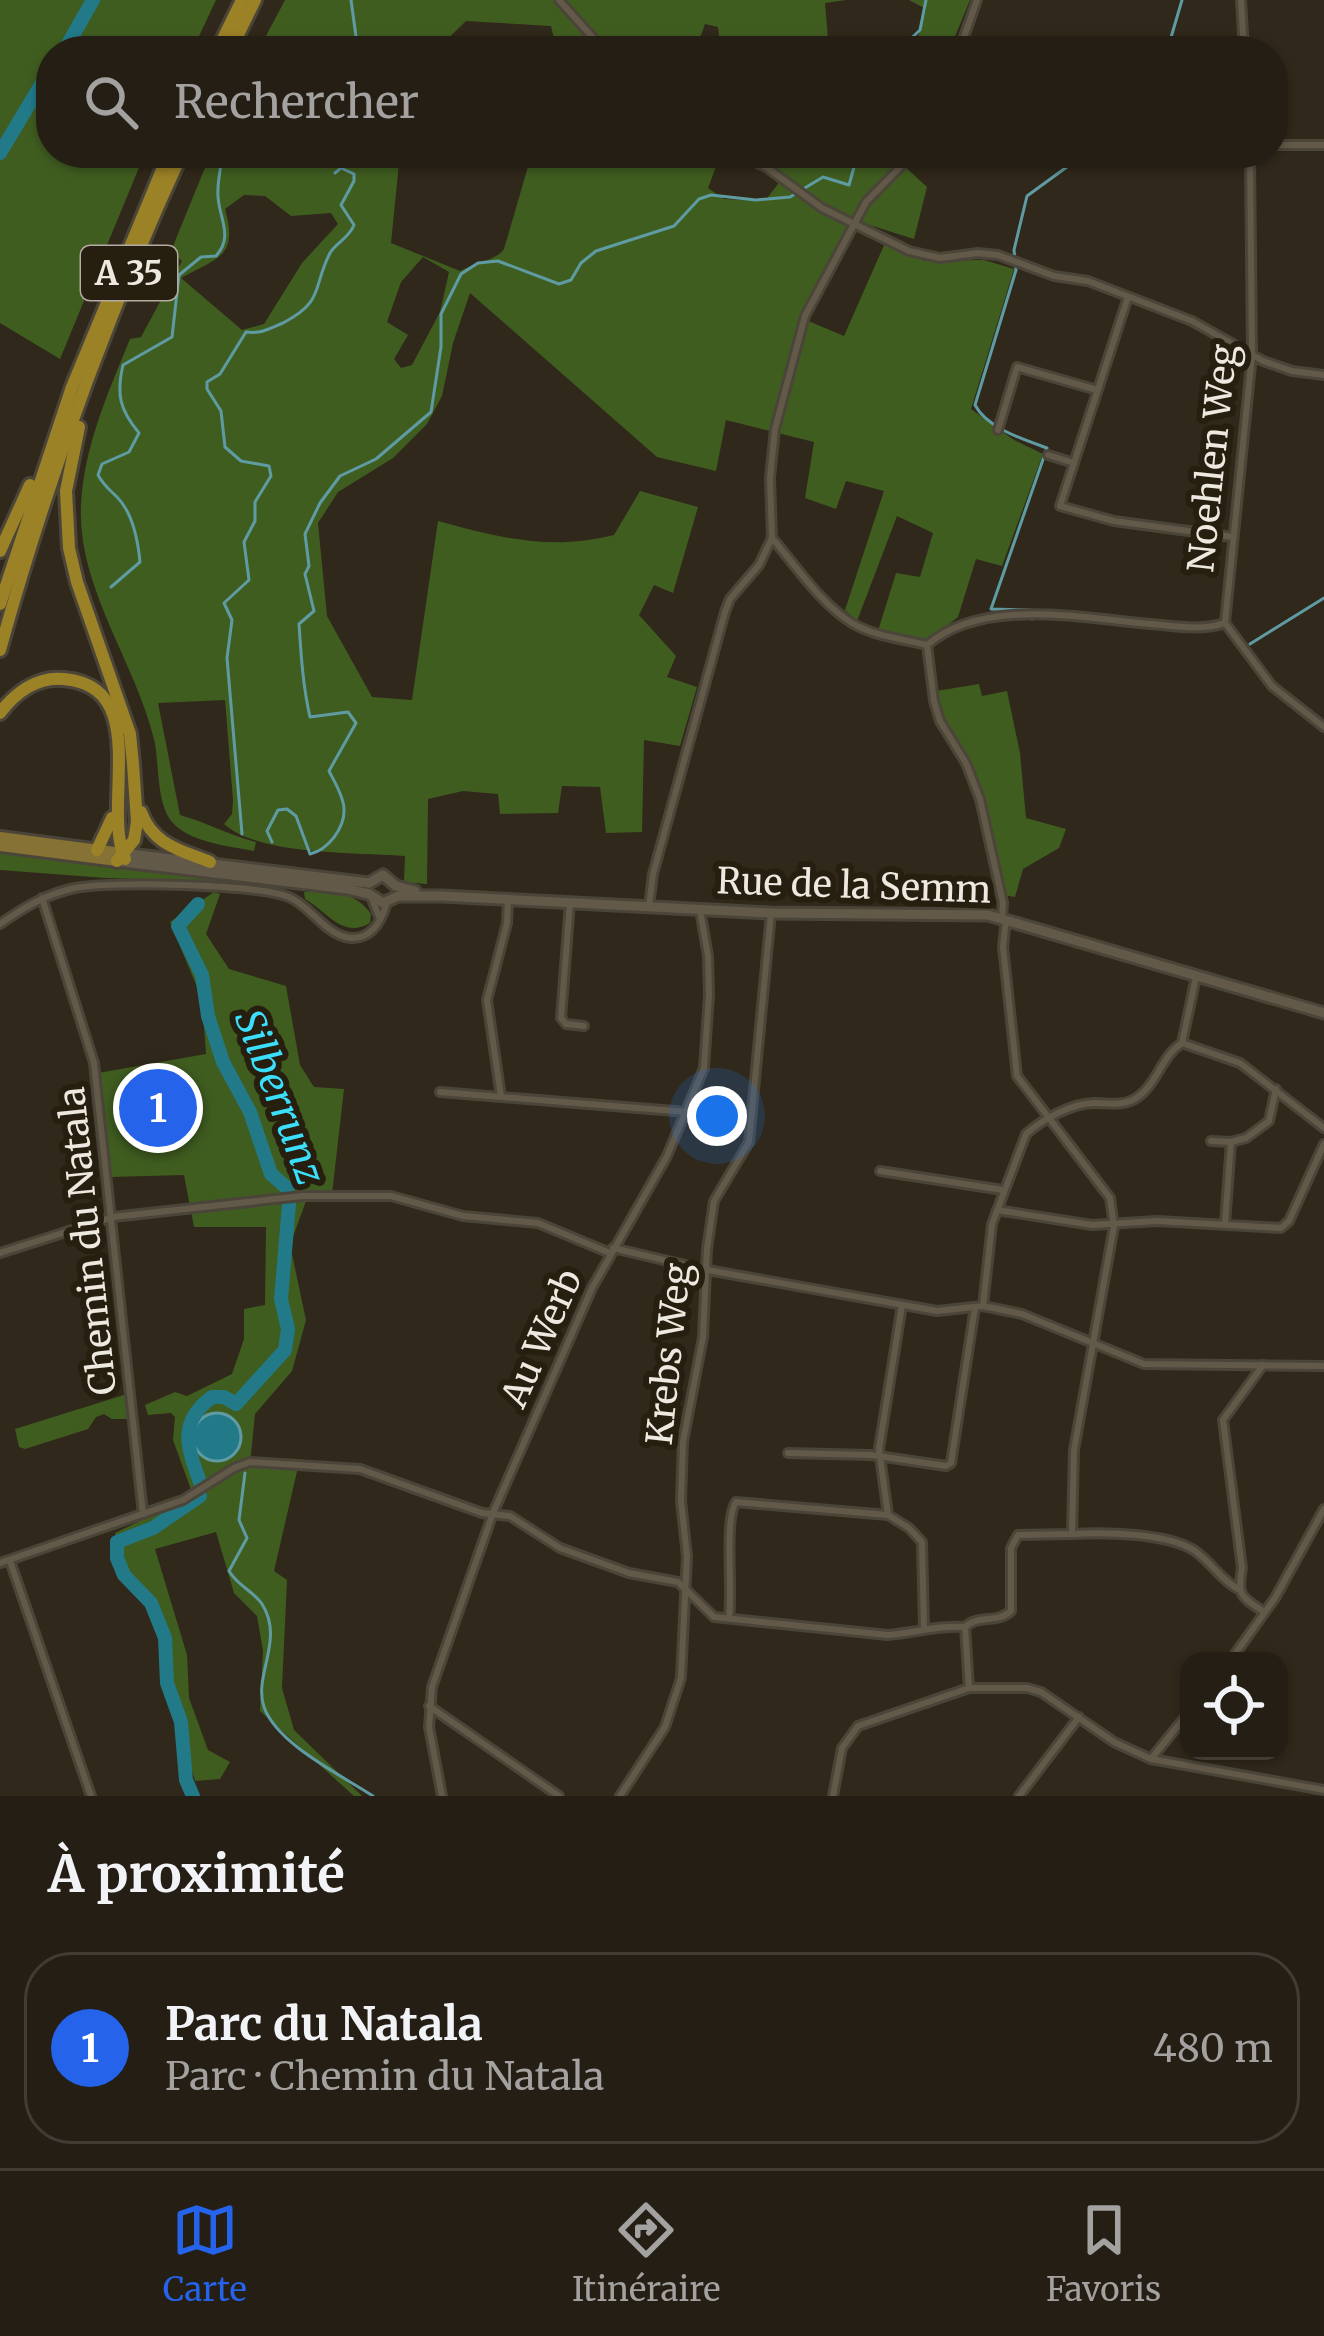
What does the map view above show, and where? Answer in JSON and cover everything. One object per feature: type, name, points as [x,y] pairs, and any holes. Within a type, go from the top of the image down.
[{"type":"highway","points":[[224,36],[242,0]]},
{"type":"highway","points":[[237,36],[255,0]]},
{"type":"highway","name":"A 35","points":[[0,604],[44,465],[118,268],[162,168]]},
{"type":"highway","name":"A 35","points":[[0,650],[61,454],[175,168]]},
{"type":"highway","points":[[83,396],[66,491],[69,548],[130,734],[134,841],[122,858]]},
{"type":"highway","points":[[0,551],[36,471],[44,465]]},
{"type":"highway","points":[[0,713],[16,695],[48,680],[65,679],[95,692],[114,716],[120,735],[116,835],[122,858]]},
{"type":"highway","points":[[98,850],[117,793]]},
{"type":"highway","points":[[136,800],[154,836],[210,862]]},
{"type":"main road","points":[[0,837],[370,892]]},
{"type":"main road","points":[[0,847],[210,862],[370,892]]},
{"type":"main road","name":"Rue de la Semm","points":[[442,896],[396,886],[383,875],[370,892],[390,900],[442,896],[1004,919],[1324,1013]]},
{"type":"main road","points":[[390,900],[396,886]]},
{"type":"street","points":[[559,0],[591,36]]},
{"type":"street","points":[[964,36],[977,0]]},
{"type":"street","points":[[1241,0],[1243,36]]},
{"type":"street","points":[[1288,145],[1324,145]]},
{"type":"street","points":[[767,168],[805,197],[926,256],[998,255],[1192,321],[1292,371],[1324,376]]},
{"type":"street","points":[[649,907],[651,881],[725,612],[730,599],[759,566],[772,538],[770,478],[778,406],[805,316],[852,223],[899,168]]},
{"type":"street","name":"Noehlen Weg","points":[[1250,168],[1252,355],[1225,623],[1272,686],[1324,727]]},
{"type":"street","points":[[1128,297],[1060,506],[1114,521],[1234,537]]},
{"type":"street","points":[[998,430],[1017,367],[1097,390]]},
{"type":"street","points":[[1048,455],[1074,463]]},
{"type":"street","points":[[772,538],[850,622],[927,645]]},
{"type":"street","points":[[927,645],[944,631],[982,616],[1190,627],[1225,623]]},
{"type":"street","points":[[927,645],[940,721],[966,763],[980,799],[1004,903],[1003,947],[1017,1076],[1110,1198],[1114,1226],[1074,1450],[1072,1534]]},
{"type":"street","points":[[0,925],[42,898],[80,887],[197,887],[290,897],[346,937],[365,935],[390,900]]},
{"type":"street","points":[[370,892],[380,919]]},
{"type":"street","name":"Chemin du Natala","points":[[42,898],[94,1063],[143,1514]]},
{"type":"street","points":[[501,1097],[487,1000],[508,899]]},
{"type":"street","points":[[570,902],[561,1018],[566,1024],[584,1026]]},
{"type":"street","name":"Au Werb","points":[[442,1796],[429,1706],[432,1687],[494,1513],[611,1251],[653,1181],[686,1112],[707,1048],[708,956],[700,910]]},
{"type":"street","name":"Krebs Weg","points":[[620,1796],[670,1713],[681,1678],[686,1588],[683,1442],[703,1337],[714,1201],[749,1142],[771,913]]},
{"type":"street","points":[[788,1453],[951,1463],[997,1210],[1026,1134],[1051,1118],[1100,1103],[1128,1103],[1152,1084],[1172,1050],[1182,1043],[1196,976]]},
{"type":"street","points":[[1182,1043],[1240,1063],[1324,1128]]},
{"type":"street","points":[[1211,1141],[1246,1138],[1269,1120],[1276,1089]]},
{"type":"street","points":[[440,1092],[686,1112]]},
{"type":"street","points":[[1226,1224],[1231,1142]]},
{"type":"street","points":[[997,1210],[1114,1226],[1155,1221],[1282,1228],[1324,1144]]},
{"type":"street","points":[[880,1171],[1003,1190]]},
{"type":"street","points":[[0,1253],[113,1217],[294,1196],[391,1196],[463,1216],[538,1223],[611,1251],[708,1270],[937,1312],[979,1307],[1022,1314],[1149,1364],[1324,1366]]},
{"type":"street","points":[[887,1515],[880,1456],[902,1305]]},
{"type":"street","points":[[1263,1365],[1223,1420],[1242,1568],[1238,1588],[1264,1612]]},
{"type":"street","points":[[91,1796],[4,1561],[183,1500],[234,1468],[269,1461],[360,1469],[469,1509],[510,1516],[560,1548],[629,1573],[678,1582],[714,1617],[729,1620],[888,1635],[965,1627],[976,1619],[1000,1618],[1011,1611],[1011,1547],[1018,1535],[1098,1532],[1175,1543],[1200,1554],[1238,1588]]},
{"type":"street","points":[[729,1620],[730,1514],[736,1502],[887,1515],[922,1542],[924,1628]]},
{"type":"street","points":[[1236,1652],[1324,1509]]},
{"type":"street","points":[[1315,1526],[1324,1531]]},
{"type":"street","points":[[965,1627],[969,1688]]},
{"type":"street","points":[[833,1796],[842,1748],[858,1726],[969,1688],[1027,1688],[1052,1697],[1134,1754],[1151,1759],[1324,1790]]},
{"type":"street","points":[[429,1706],[559,1796]]},
{"type":"street","points":[[1019,1796],[1079,1717]]},
{"type":"street","points":[[1151,1759],[1180,1723]]},
{"type":"street","points":[[1291,1796],[1299,1786]]},
{"type":"green space","points":[[0,0],[216,0],[199,36],[36,36],[36,168],[139,168],[60,359],[0,323]]},
{"type":"green space","points":[[285,0],[846,0],[825,3],[828,36],[719,36],[718,27],[705,24],[701,36],[553,36],[551,26],[466,21],[450,36],[266,36]]},
{"type":"green space","points":[[909,0],[970,0],[955,36],[918,36],[926,9]]},
{"type":"green space","points":[[205,168],[398,168],[391,243],[460,271],[504,249],[528,168],[715,168],[708,188],[724,199],[765,201],[784,176],[771,168],[906,168],[927,187],[914,239],[857,221],[806,320],[844,336],[885,243],[925,261],[984,260],[1014,269],[971,409],[1043,454],[1002,566],[976,559],[958,617],[924,643],[877,634],[896,573],[920,577],[933,533],[897,516],[857,621],[845,610],[884,491],[846,481],[836,509],[805,498],[814,442],[726,420],[716,471],[657,457],[470,293],[442,396],[427,424],[393,458],[338,492],[318,523],[327,616],[372,697],[412,700],[438,521],[504,537],[568,542],[614,535],[640,491],[698,507],[673,593],[654,585],[639,615],[676,656],[667,677],[697,687],[680,746],[644,740],[642,832],[606,833],[600,787],[562,786],[558,813],[500,814],[498,794],[463,791],[428,799],[427,884],[404,882],[405,856],[285,847],[261,842],[224,824],[232,814],[233,800],[225,700],[158,703],[180,815],[256,842],[254,851],[213,843],[184,832],[169,818],[159,785],[154,739],[97,595],[82,535],[83,483],[98,420],[130,339],[141,337],[182,261],[171,251]],"holes":[[[244,195],[265,196],[291,216],[331,213],[338,224],[302,263],[264,324],[242,330],[181,278],[227,247],[225,209]],[[423,257],[449,272],[440,312],[412,365],[401,368],[394,359],[408,335],[387,322],[401,282]]]},
{"type":"green space","points":[[979,684],[982,696],[1007,691],[1020,753],[1026,818],[1066,829],[1059,848],[1023,869],[1015,897],[996,894],[975,802],[930,692]]},
{"type":"green space","points":[[0,853],[238,882],[0,870]]},
{"type":"green space","points":[[214,892],[220,894],[206,934],[229,969],[286,986],[300,1065],[314,1087],[344,1089],[332,1194],[306,1201],[290,1245],[306,1320],[292,1371],[255,1414],[250,1464],[298,1467],[274,1571],[287,1580],[282,1688],[294,1730],[362,1796],[354,1796],[260,1711],[263,1651],[257,1616],[234,1593],[216,1532],[155,1549],[187,1655],[189,1698],[208,1750],[230,1762],[220,1779],[195,1781],[166,1682],[161,1614],[131,1584],[115,1533],[193,1495],[173,1440],[175,1417],[171,1413],[148,1415],[145,1405],[175,1392],[187,1396],[232,1374],[244,1339],[244,1309],[265,1305],[266,1227],[194,1227],[184,1175],[110,1177],[98,1073],[206,1054],[202,999],[170,922]]},
{"type":"green space","points":[[304,892],[350,896],[371,914],[370,923],[343,926],[305,899]]},
{"type":"green space","points":[[127,1394],[130,1419],[104,1414],[88,1429],[19,1447],[15,1429]]},
{"type":"water","points":[[217,1413],[234,1420],[241,1437],[234,1454],[217,1461],[200,1454],[193,1437],[200,1420]]},
{"type":"waterway","points":[[73,36],[93,0]]},
{"type":"waterway","points":[[351,0],[356,36]]},
{"type":"waterway","points":[[914,36],[920,30],[926,0]]},
{"type":"waterway","points":[[1171,36],[1182,0]]},
{"type":"waterway","points":[[0,153],[36,93]]},
{"type":"waterway","points":[[111,587],[140,562],[127,511],[98,475],[102,464],[129,452],[139,433],[121,402],[123,365],[172,337],[179,275],[201,257],[216,256],[221,249],[225,234],[218,191],[221,168]]},
{"type":"waterway","points":[[242,834],[227,658],[232,620],[224,603],[249,580],[244,542],[255,521],[255,502],[271,476],[269,466],[241,461],[225,447],[221,411],[207,382],[220,374],[246,332],[283,323],[312,300],[330,253],[354,225],[341,205],[354,174],[341,168],[335,173]]},
{"type":"waterway","points":[[272,842],[267,831],[278,810],[287,809],[296,816],[310,854],[334,837],[344,809],[329,771],[356,723],[348,712],[310,717],[299,624],[314,611],[305,574],[309,566],[305,534],[340,476],[376,459],[431,412],[441,314],[461,274],[478,263],[498,261],[559,284],[571,280],[596,251],[674,226],[699,199],[711,195],[756,200],[790,197],[823,177],[849,185],[854,168]]},
{"type":"waterway","points":[[1032,619],[1030,610],[991,609],[1047,448],[996,426],[975,405],[1016,270],[1014,250],[1027,196],[1065,168]]},
{"type":"waterway","points":[[1250,644],[1324,598]]},
{"type":"waterway","name":"Silberrunz","points":[[198,904],[178,926],[202,975],[208,1016],[223,1062],[250,1112],[271,1174],[287,1188],[289,1204],[281,1299],[288,1329],[285,1350],[236,1404],[212,1397],[194,1416],[188,1436],[200,1482]]},
{"type":"waterway","points":[[245,1473],[239,1520],[247,1538],[229,1571],[258,1599],[268,1617],[264,1707],[296,1746],[373,1796]]},
{"type":"waterway","name":"Silberrunz","points":[[193,1796],[186,1780],[181,1722],[167,1683],[165,1638],[151,1603],[124,1575],[117,1542],[153,1528],[200,1496]]},
{"type":"place","name":"Parc du Natala","points":[[158,1108]]}]
